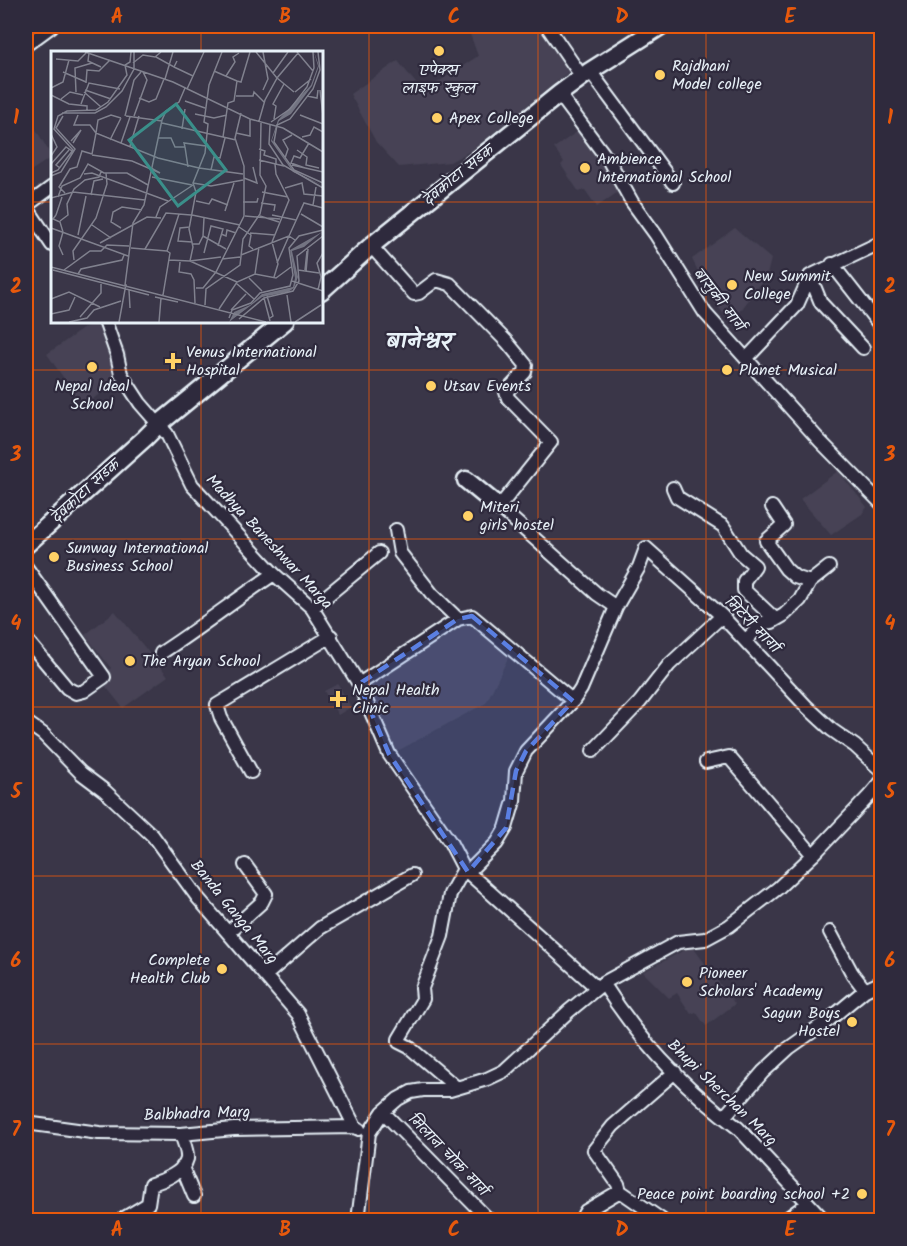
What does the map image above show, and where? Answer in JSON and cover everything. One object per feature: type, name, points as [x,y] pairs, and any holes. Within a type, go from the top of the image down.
[{"type":"main road","name":"देवकोटा सडक","points":[[322,290],[371,246],[558,94],[661,26]]},
{"type":"main road","name":"देवकोटा सडक","points":[[26,545],[159,424],[284,322]]},
{"type":"main road","points":[[463,478],[499,507]]},
{"type":"street","points":[[26,45],[52,26]]},
{"type":"street","points":[[547,26],[673,183]]},
{"type":"street","name":"बासुकी मार्ग","points":[[558,94],[609,161],[632,202],[656,235],[682,280],[705,313],[820,441],[882,504]]},
{"type":"street","points":[[51,188],[26,206],[51,244]]},
{"type":"street","points":[[747,358],[798,305],[810,276],[882,242]]},
{"type":"street","points":[[371,246],[414,294],[419,293],[436,280],[450,284],[507,342],[526,365],[525,372],[507,392],[508,398],[551,442],[499,507],[597,594],[616,607],[581,689],[573,701],[526,751],[516,771],[514,801],[506,828],[497,843],[466,870],[450,894],[442,936],[422,988],[423,999],[399,1038],[399,1042],[409,1047],[457,1088]]},
{"type":"street","points":[[832,264],[879,324]]},
{"type":"street","points":[[810,276],[821,303],[863,348]]},
{"type":"street","name":"Madhya Baneshwar Marga","points":[[105,322],[121,374],[140,403],[167,434],[192,485],[274,574],[312,608],[359,684],[389,754],[450,842],[466,870],[506,909],[600,986]]},
{"type":"street","points":[[673,488],[677,498],[723,526],[741,554],[755,566],[744,581],[744,590],[776,619]]},
{"type":"street","points":[[772,507],[784,525],[766,542],[790,573],[810,582]]},
{"type":"street","points":[[396,530],[400,553],[432,594],[458,619]]},
{"type":"street","name":"मिटेरी मार्गा","points":[[616,607],[639,567],[646,548],[722,616],[807,708],[882,771]]},
{"type":"street","points":[[312,608],[379,554]]},
{"type":"street","points":[[26,567],[104,677],[84,691],[76,693],[67,688],[26,639]]},
{"type":"street","points":[[746,640],[764,623],[784,615],[800,600],[810,582],[829,567]]},
{"type":"street","points":[[161,653],[274,574]]},
{"type":"street","points":[[359,684],[458,619],[472,616],[573,701]]},
{"type":"street","points":[[593,751],[640,702],[669,665],[722,616]]},
{"type":"street","points":[[251,772],[221,718],[217,705],[331,636]]},
{"type":"street","name":"Banda Ganga Marg","points":[[26,722],[43,734],[81,773],[105,790],[153,836],[198,898],[298,1014],[355,1126]]},
{"type":"street","points":[[706,762],[729,757],[813,855]]},
{"type":"street","points":[[358,1221],[369,1133],[383,1112],[398,1099],[423,1089],[435,1091],[457,1088],[504,1071],[561,1018],[600,986],[678,942],[705,939],[729,926],[778,888],[813,855],[882,781]]},
{"type":"street","points":[[229,932],[262,902],[266,894],[245,865]]},
{"type":"street","points":[[265,976],[320,928],[412,875]]},
{"type":"street","points":[[830,932],[852,973],[865,990]]},
{"type":"street","points":[[724,1118],[763,1072],[789,1048],[830,1019],[865,990],[882,982]]},
{"type":"street","name":"Bhupi Sherchan Marg","points":[[600,986],[675,1072],[724,1118],[738,1128],[824,1221]]},
{"type":"street","points":[[662,1221],[620,1191],[618,1184],[591,1154],[613,1126],[675,1072]]},
{"type":"street","name":"मिलान चोक मार्ग","points":[[383,1112],[489,1221]]},
{"type":"street","name":"Balbhadra Marg","points":[[26,1122],[99,1133],[181,1134],[234,1129],[355,1126],[369,1133]]},
{"type":"street","points":[[121,1221],[148,1204],[151,1184],[162,1181],[182,1167],[187,1160],[181,1134]]},
{"type":"street","points":[[182,1167],[194,1196]]},
{"type":"street","points":[[589,1221],[584,1214],[586,1211],[620,1191]]},
{"type":"street","points":[[785,1221],[808,1203]]},
{"type":"highlighted area","points":[[472,616],[573,701],[526,751],[516,771],[506,828],[468,872],[389,754],[359,684],[458,619]]},
{"type":"shaded area","name":"Apex College","points":[[467,26],[541,26],[571,70],[472,150],[450,162],[399,167],[376,142],[350,94],[398,61],[423,92],[478,56]]},
{"type":"shaded area","points":[[34,126],[51,155],[51,158],[29,172],[26,168],[26,131]]},
{"type":"shaded area","name":"Ambience International School","points":[[578,131],[622,189],[597,207],[585,190],[579,192],[561,165],[564,162],[554,148]]},
{"type":"shaded area","name":"New Summit College","points":[[735,228],[771,259],[767,275],[731,324],[710,296],[692,259]]},
{"type":"shaded area","name":"Nepal Ideal School","points":[[109,322],[126,351],[129,379],[107,393],[101,393],[83,406],[47,354],[91,323]]},
{"type":"shaded area","points":[[838,471],[867,507],[862,514],[831,535],[800,499]]},
{"type":"shaded area","name":"The Aryan School","points":[[115,611],[168,676],[123,708],[99,678],[111,668],[85,635]]},
{"type":"shaded area","points":[[471,620],[508,658],[486,703],[392,754],[363,686]]},
{"type":"shaded area","name":"Nepal Health Clinic","points":[[338,684],[351,707],[338,715],[324,691]]},
{"type":"shaded area","name":"Pioneer Scholars' Academy","points":[[692,946],[735,1004],[706,1026],[696,1012],[691,1014],[677,993],[669,998],[643,972]]},
{"type":"place","name":"एपेक्स लाइफ स्कुल","points":[[439,51]]},
{"type":"place","name":"Rajdhani Model college","points":[[660,75]]},
{"type":"place","name":"Apex College","points":[[437,118]]},
{"type":"place","name":"Ambience International School","points":[[585,168]]},
{"type":"place","name":"New Summit College","points":[[732,285]]},
{"type":"place","name":"Venus International Hospital","points":[[173,361]]},
{"type":"place","name":"Nepal Ideal School","points":[[92,367]]},
{"type":"place","name":"Planet Musical","points":[[727,370]]},
{"type":"place","name":"Utsav Events","points":[[431,386]]},
{"type":"place","name":"Miteri girls hostel","points":[[468,516]]},
{"type":"place","name":"Sunway International Business School","points":[[54,557]]},
{"type":"place","name":"The Aryan School","points":[[130,661]]},
{"type":"place","name":"Nepal Health Clinic","points":[[338,699]]},
{"type":"place","name":"Complete Health Club","points":[[222,969]]},
{"type":"place","name":"Pioneer Scholars' Academy","points":[[687,982]]},
{"type":"place","name":"Sagun Boys Hostel","points":[[852,1022]]},
{"type":"place","name":"Peace point boarding school +2","points":[[862,1194]]},
{"type":"district","name":"बानेश्वर","points":[[419,342]]}]
